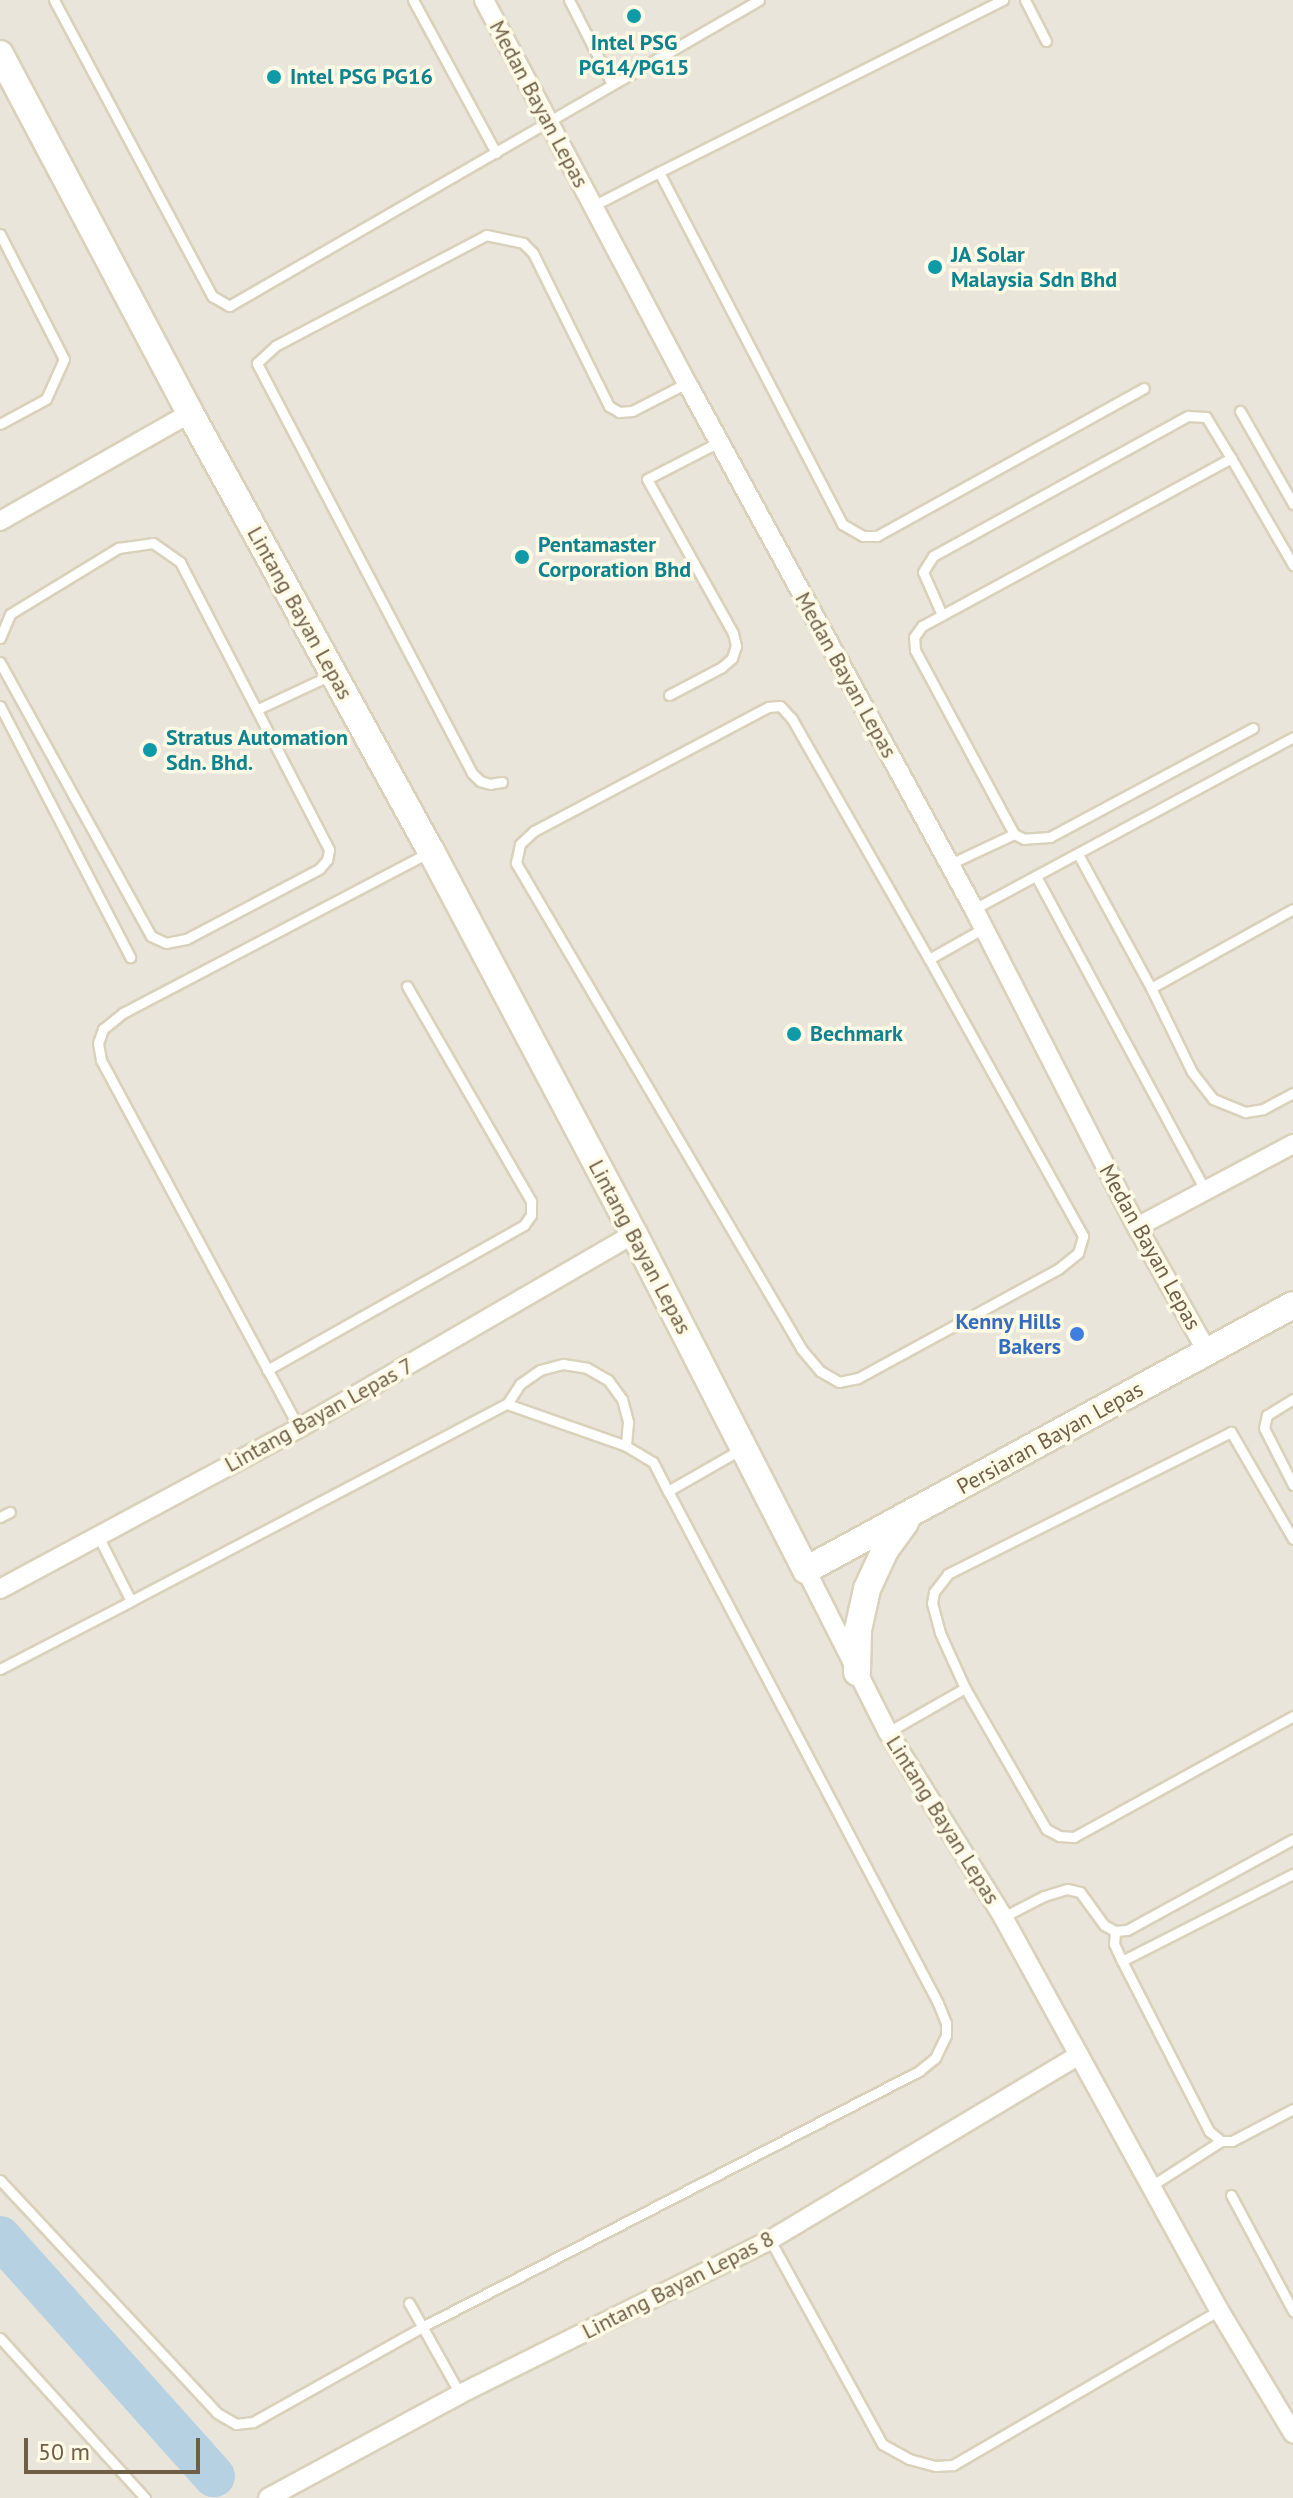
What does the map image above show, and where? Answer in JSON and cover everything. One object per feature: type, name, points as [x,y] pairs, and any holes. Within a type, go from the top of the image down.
[{"type":"street","name":"Medan Bayan Lepas","points":[[484,0],[687,383],[974,909],[1137,1227],[1207,1351]]},
{"type":"street","name":"Lintang Bayan Lepas","points":[[0,54],[190,413],[431,851],[634,1234],[888,1732],[1003,1917],[1219,2310],[1293,2433]]},
{"type":"street","points":[[0,521],[190,413]]},
{"type":"street","points":[[1137,1227],[1293,1144]]},
{"type":"street","name":"Lintang Bayan Lepas 7","points":[[0,1589],[299,1428],[634,1234]]},
{"type":"street","name":"Persiaran Bayan Lepas","points":[[806,1570],[1293,1305]]},
{"type":"street","points":[[857,1672],[858,1630],[867,1589],[885,1550],[909,1515]]},
{"type":"street","name":"Lintang Bayan Lepas 8","points":[[268,2498],[460,2394],[770,2240],[1079,2055]]},
{"type":"lane","points":[[54,0],[212,296],[219,303],[239,303],[548,123],[611,82],[759,0]]},
{"type":"lane","points":[[413,0],[496,153]]},
{"type":"lane","points":[[569,0],[611,82]]},
{"type":"lane","points":[[593,206],[1003,0]]},
{"type":"lane","points":[[1025,0],[1046,41]]},
{"type":"lane","points":[[659,172],[842,524],[863,536],[877,536],[1144,388]]},
{"type":"lane","points":[[0,234],[64,359],[46,399],[0,424]]},
{"type":"lane","points":[[502,782],[490,784],[480,781],[472,773],[257,363],[275,346],[486,235],[523,243],[533,253],[609,406],[619,412],[632,411],[687,383]]},
{"type":"lane","points":[[1240,411],[1293,504]]},
{"type":"lane","points":[[942,615],[923,572],[933,556],[1188,416],[1206,417],[1293,565]]},
{"type":"lane","points":[[669,695],[722,667],[732,658],[736,646],[733,633],[647,479],[719,442]]},
{"type":"lane","points":[[1231,458],[942,615],[917,631],[915,650],[1014,834],[1024,839],[1050,837],[1253,728]]},
{"type":"lane","points":[[0,638],[10,614],[118,548],[153,543],[180,562],[329,850],[327,860],[319,869],[186,939],[166,943],[151,936],[0,662]]},
{"type":"lane","points":[[258,709],[334,674]]},
{"type":"lane","points":[[0,706],[130,957]]},
{"type":"lane","points":[[780,706],[792,719],[929,959],[1083,1236],[1078,1253],[1058,1269],[858,1378],[839,1382],[820,1371],[793,1334],[516,863],[520,844],[534,831],[768,707],[780,706]]},
{"type":"lane","points":[[974,909],[1037,878],[1293,737]]},
{"type":"lane","points":[[950,864],[1014,834]]},
{"type":"lane","points":[[299,1428],[101,1060],[98,1043],[103,1029],[123,1013],[431,851]]},
{"type":"lane","points":[[1078,854],[1151,988],[1192,1072],[1213,1099],[1223,1106],[1245,1112],[1263,1109],[1293,1093]]},
{"type":"lane","points":[[1037,878],[1205,1190]]},
{"type":"lane","points":[[1151,988],[1293,909]]},
{"type":"lane","points":[[929,959],[984,928]]},
{"type":"lane","points":[[267,1370],[524,1225],[531,1215],[531,1201],[407,986]]},
{"type":"lane","points":[[0,1669],[507,1404],[520,1384],[540,1370],[563,1364],[587,1368],[608,1380],[622,1399],[628,1422],[626,1446]]},
{"type":"lane","points":[[1293,1399],[1267,1415],[1264,1428],[1293,1485]]},
{"type":"lane","points":[[0,2180],[217,2413],[236,2424],[253,2422],[422,2327],[919,2071],[935,2058],[946,2035],[938,2003],[653,1462],[626,1446],[507,1404]]},
{"type":"lane","points":[[1293,1539],[1231,1432],[948,1574],[934,1592],[932,1603],[940,1633],[965,1688],[1046,1829],[1059,1836],[1074,1837],[1293,1716]]},
{"type":"lane","points":[[668,1491],[744,1448]]},
{"type":"lane","points":[[0,1517],[10,1512]]},
{"type":"lane","points":[[98,1536],[131,1601]]},
{"type":"lane","points":[[888,1732],[965,1688]]},
{"type":"lane","points":[[1003,1917],[1044,1896],[1067,1889],[1080,1892],[1104,1925],[1115,1931],[1127,1930],[1293,1839]]},
{"type":"lane","points":[[1122,1961],[1293,1874]]},
{"type":"lane","points":[[1115,1931],[1114,1944],[1122,1961],[1209,2131],[1221,2141]]},
{"type":"lane","points":[[1151,2186],[1221,2141],[1232,2141],[1293,2109]]},
{"type":"lane","points":[[1231,2195],[1293,2311]]},
{"type":"lane","points":[[770,2240],[882,2444],[909,2459],[935,2466],[953,2465],[1219,2310]]},
{"type":"lane","points":[[409,2303],[460,2394]]},
{"type":"lane","points":[[0,2338],[145,2498]]},
{"type":"shaded area","points":[[0,0],[1293,0],[1293,2498],[0,2498]]},
{"type":"waterway","points":[[0,2237],[214,2476]]},
{"type":"place","name":"Intel PSG PG14/PG15","points":[[634,16]]},
{"type":"place","name":"Intel PSG PG16","points":[[274,77]]},
{"type":"place","name":"JA Solar Malaysia Sdn Bhd","points":[[935,267]]},
{"type":"place","name":"Pentamaster Corporation Bhd","points":[[522,557]]},
{"type":"place","name":"Stratus Automation Sdn. Bhd.","points":[[150,750]]},
{"type":"place","name":"Bechmark","points":[[794,1034]]},
{"type":"place","name":"Kenny Hills Bakers","points":[[1077,1334]]}]
